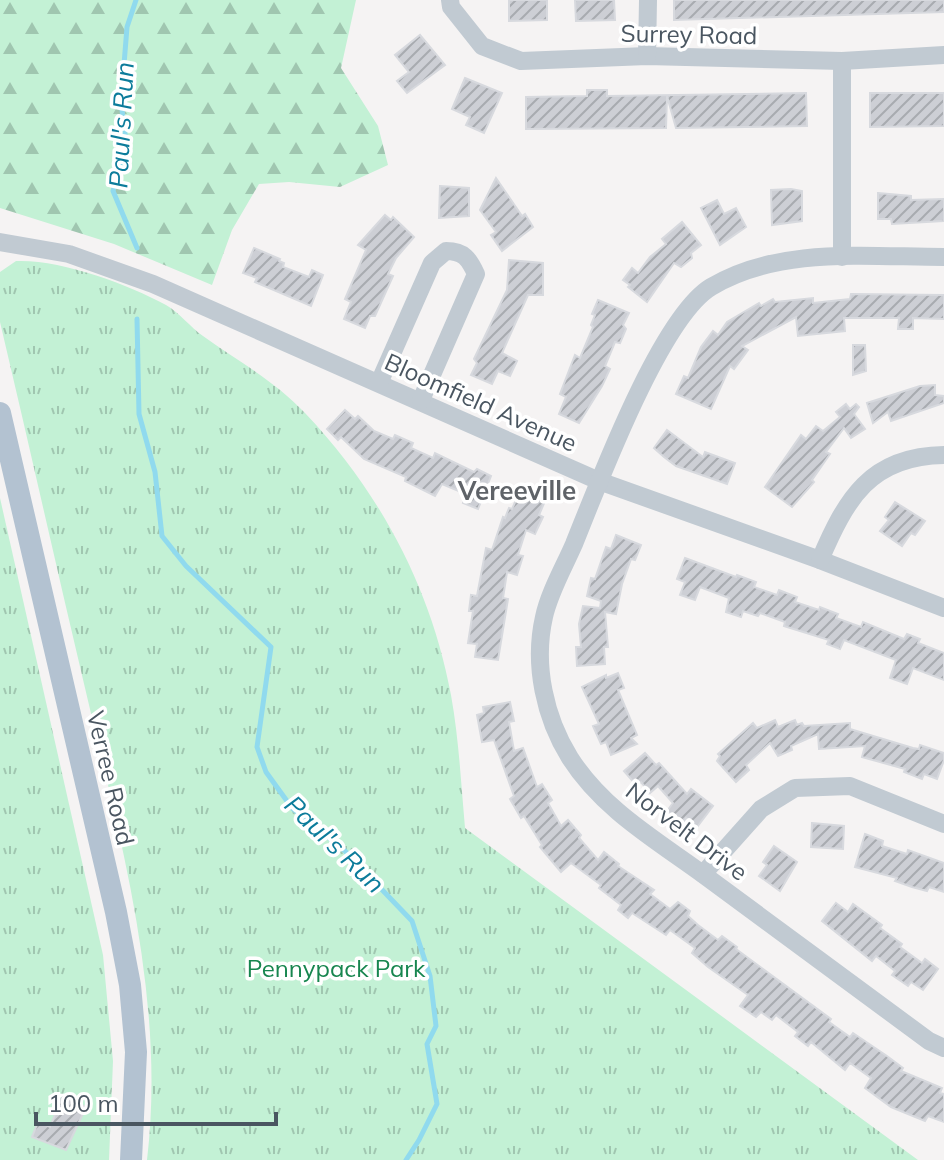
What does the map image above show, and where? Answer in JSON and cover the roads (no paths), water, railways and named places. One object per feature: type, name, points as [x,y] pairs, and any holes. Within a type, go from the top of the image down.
[{"type":"main road","name":"Verree Road","points":[[0,413],[116,912],[130,985],[136,1052],[131,1160]]},
{"type":"street","points":[[647,56],[648,0]]},
{"type":"street","name":"Surrey Road","points":[[451,5],[482,46],[521,61],[647,56],[842,61],[944,55]]},
{"type":"street","points":[[842,61],[842,257]]},
{"type":"street","name":"Bloomfield Avenue","points":[[0,242],[69,254],[153,284],[599,481],[944,608]]},
{"type":"street","points":[[379,383],[432,263],[446,251],[459,251],[469,259],[476,274],[421,400]]},
{"type":"street","name":"Norvelt Drive","points":[[944,257],[842,257],[769,263],[708,288],[689,305],[669,334],[636,398],[599,481],[544,617],[540,663],[549,717],[569,756],[590,787],[635,827],[929,1041],[944,1048]]},
{"type":"street","points":[[820,560],[835,523],[850,498],[872,478],[895,463],[944,455]]},
{"type":"street","points":[[703,874],[761,809],[795,788],[850,786],[944,824]]},
{"type":"waterway","name":"Paul's Run","points":[[136,0],[127,27],[121,102],[126,141],[113,191],[137,248]]},
{"type":"waterway","name":"Paul's Run","points":[[137,319],[139,414],[155,472],[162,536],[186,566],[271,647],[257,747],[266,772],[292,808],[344,850],[412,921],[430,976],[436,1026],[427,1044],[437,1104],[406,1160]]},
{"type":"district","name":"Vereeville","points":[[517,490]]},
{"type":"park label","name":"Pennypack Park","points":[[336,968]]}]
